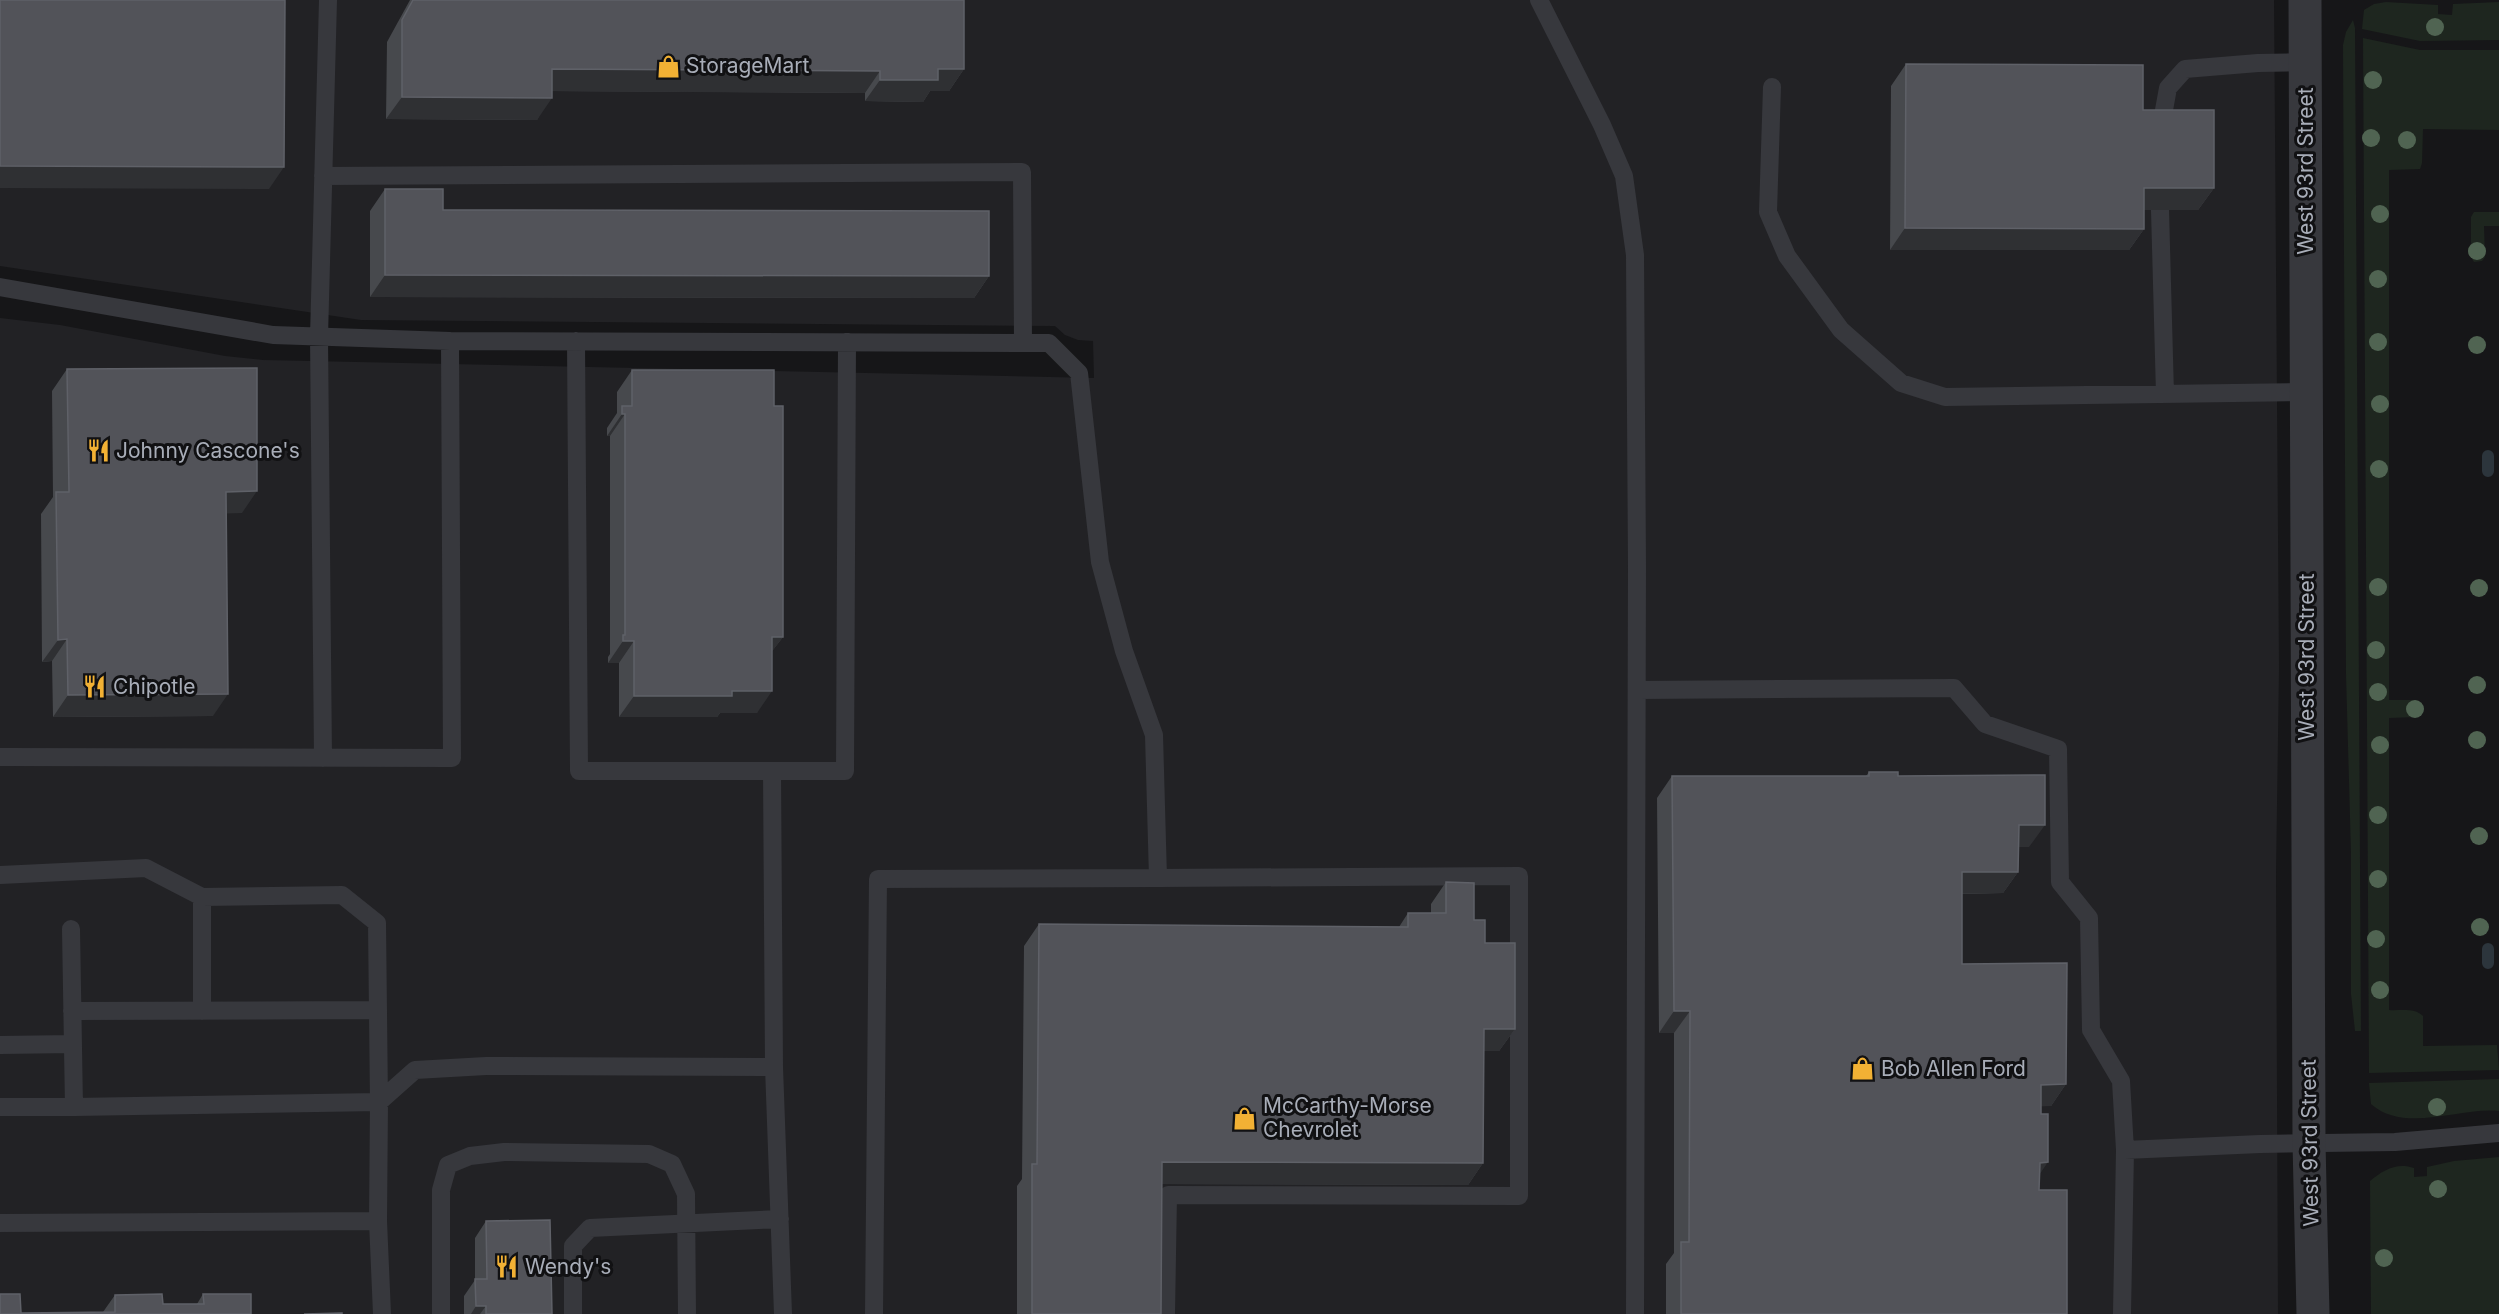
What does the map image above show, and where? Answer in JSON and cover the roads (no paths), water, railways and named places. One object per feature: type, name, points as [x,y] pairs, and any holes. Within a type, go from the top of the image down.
[{"type":"street","name":"West 93rd Street","points":[[2306,0],[2305,392],[2309,1143],[2313,1314]]},
{"type":"lane","points":[[323,758],[320,337],[328,0]]},
{"type":"lane","points":[[1539,0],[1602,125],[1624,176],[1635,255],[1637,690],[1635,1314]]},
{"type":"lane","points":[[2160,132],[2168,88],[2185,69],[2258,63],[2307,62]]},
{"type":"lane","points":[[1772,87],[1768,212],[1787,256],[1841,330],[1900,383],[1945,397],[2305,392]]},
{"type":"lane","points":[[323,176],[1022,172],[1023,343]]},
{"type":"lane","points":[[2160,210],[2165,394]]},
{"type":"lane","points":[[0,287],[273,335],[450,341],[1049,344],[1079,373],[1100,562],[1124,651],[1154,735],[1158,878]]},
{"type":"lane","points":[[0,757],[453,758],[450,341]]},
{"type":"lane","points":[[576,341],[579,771],[845,771],[847,342]]},
{"type":"lane","points":[[1637,690],[1954,688],[1985,724],[2058,749],[2060,882],[2089,918],[2091,1030],[2121,1081],[2125,1150],[2122,1314]]},
{"type":"lane","points":[[772,771],[774,1067],[783,1314]]},
{"type":"lane","points":[[0,875],[146,868],[202,897],[342,895],[377,923],[378,1221],[381,1314]]},
{"type":"lane","points":[[874,1314],[878,879],[1519,876],[1519,1196],[1168,1195],[1166,1314]]},
{"type":"lane","points":[[202,897],[202,1011]]},
{"type":"lane","points":[[71,930],[74,1107]]},
{"type":"lane","points":[[72,1011],[378,1010]]},
{"type":"lane","points":[[0,1045],[73,1044]]},
{"type":"lane","points":[[0,1107],[379,1102],[415,1070],[486,1066],[774,1067]]},
{"type":"lane","points":[[2125,1150],[2395,1142],[2499,1133]]},
{"type":"lane","points":[[441,1314],[441,1191],[448,1165],[470,1156],[504,1152],[649,1154],[672,1164],[686,1194],[687,1314]]},
{"type":"lane","points":[[441,1218],[452,1238],[454,1314]]},
{"type":"lane","points":[[573,1314],[573,1246],[590,1228],[780,1219]]},
{"type":"lane","points":[[0,1223],[378,1221]]},
{"type":"waterway","points":[[2488,456],[2488,471]]},
{"type":"waterway","points":[[2488,949],[2488,963]]},
{"type":"place","name":"StorageMart","points":[[668,66]]},
{"type":"place","name":"Johnny Cascone's","points":[[98,451]]},
{"type":"place","name":"Chipotle","points":[[95,687]]},
{"type":"place","name":"Bob Allen Ford","points":[[1863,1069]]},
{"type":"place","name":"McCarthy-Morse Chevrolet","points":[[1245,1118]]},
{"type":"place","name":"Wendy's","points":[[507,1267]]}]
